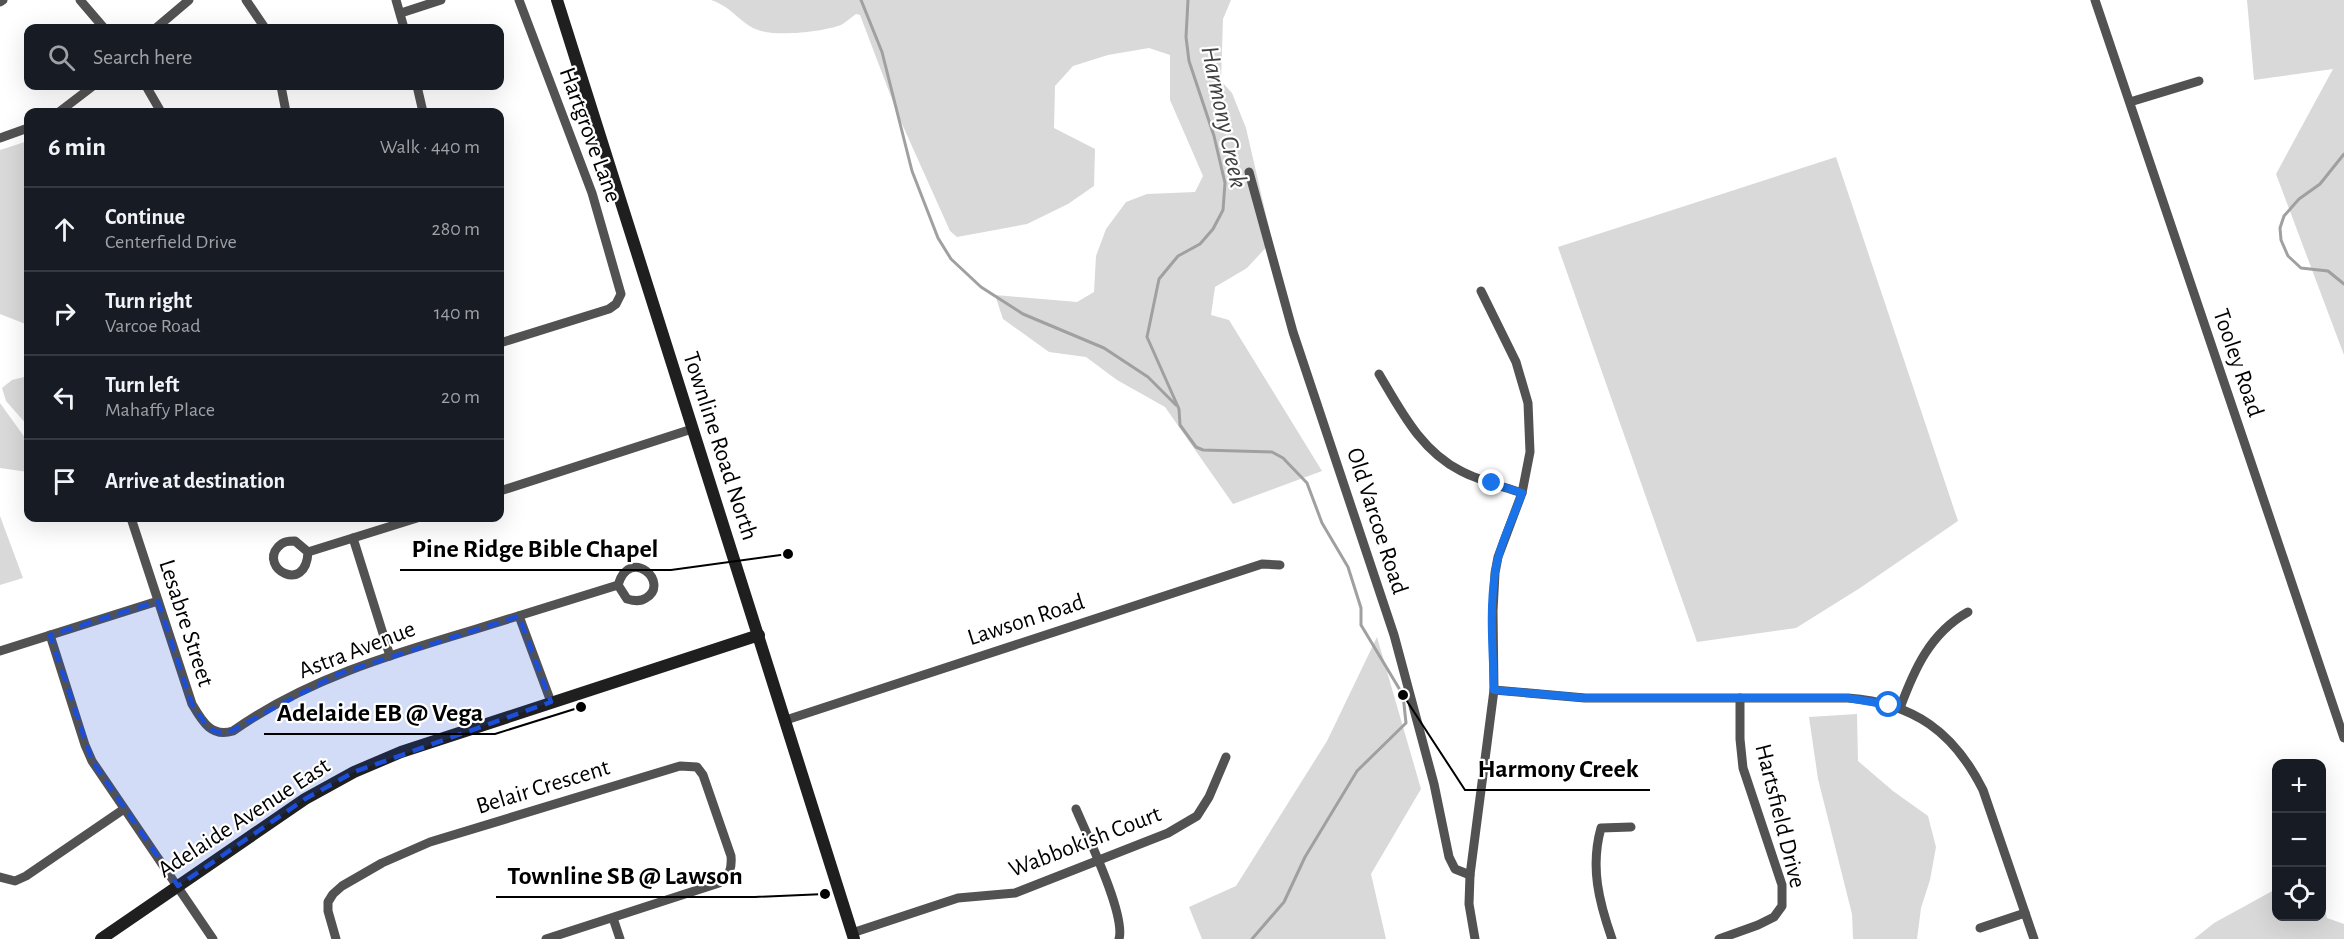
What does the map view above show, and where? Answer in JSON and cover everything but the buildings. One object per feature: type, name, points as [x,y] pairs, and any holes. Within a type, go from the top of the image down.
[{"type":"main road","name":"Townline Road North","points":[[557,0],[853,936]]},
{"type":"main road","name":"Adelaide Avenue East","points":[[101,939],[305,799],[354,771],[401,752],[759,635]]},
{"type":"street","points":[[80,0],[101,24]]},
{"type":"street","points":[[161,24],[189,0]]},
{"type":"street","points":[[246,0],[262,24]]},
{"type":"street","points":[[396,0],[403,24]]},
{"type":"street","points":[[401,13],[441,0]]},
{"type":"street","name":"Hartgrove Lane","points":[[504,342],[609,309],[619,300],[620,286],[592,193],[519,0]]},
{"type":"street","name":"Tooley Road","points":[[2095,0],[2344,738]]},
{"type":"street","points":[[2130,102],[2199,81]]},
{"type":"street","points":[[64,108],[88,90]]},
{"type":"street","points":[[148,90],[159,108]]},
{"type":"street","points":[[281,90],[285,108]]},
{"type":"street","points":[[418,90],[422,108]]},
{"type":"street","points":[[0,138],[24,129]]},
{"type":"street","name":"Old Varcoe Road","points":[[1249,172],[1293,332],[1394,634],[1434,784],[1449,857],[1455,869],[1470,875]]},
{"type":"street","points":[[1475,939],[1469,904],[1470,875],[1494,690],[1492,611],[1495,573],[1498,557],[1522,493],[1530,452],[1528,403],[1516,362],[1481,291]]},
{"type":"street","points":[[1379,374],[1404,417],[1421,440],[1438,456],[1461,471],[1522,493]]},
{"type":"street","points":[[504,490],[692,429]]},
{"type":"street","name":"Lesabre Street","points":[[131,522],[192,704],[202,722],[216,732]]},
{"type":"street","points":[[308,552],[404,522]]},
{"type":"street","points":[[353,538],[390,656]]},
{"type":"street","name":"Lawson Road","points":[[786,720],[1262,564],[1280,565]]},
{"type":"street","name":"Astra Avenue","points":[[216,732],[225,734],[233,731],[277,703],[338,674],[618,585]]},
{"type":"street","points":[[0,651],[158,601]]},
{"type":"street","points":[[1900,708],[1914,671],[1929,646],[1944,630],[1968,612]]},
{"type":"street","points":[[519,616],[551,702]]},
{"type":"street","points":[[50,635],[92,761],[213,939]]},
{"type":"street","points":[[1494,690],[1585,698],[1848,698],[1864,699],[1900,708],[1919,717],[1941,733],[1960,751],[1973,770],[1983,790],[2034,939]]},
{"type":"street","name":"Hartsfield Drive","points":[[1719,939],[1758,926],[1774,917],[1782,906],[1782,885],[1743,768],[1740,698]]},
{"type":"street","name":"Wabbokish Court","points":[[853,936],[958,898],[1015,893],[1168,833],[1197,816],[1209,797],[1226,757]]},
{"type":"street","name":"Belair Crescent","points":[[336,939],[328,911],[328,902],[333,894],[361,874],[382,863],[430,842],[680,766],[697,767],[703,775],[731,856],[732,865],[728,875],[718,882],[613,918]]},
{"type":"street","points":[[2,878],[15,881],[26,876],[124,809]]},
{"type":"street","points":[[1076,809],[1115,906],[1119,939]]},
{"type":"street","points":[[1612,939],[1602,910],[1596,880],[1596,846],[1601,828],[1632,827]]},
{"type":"street","points":[[1980,928],[2025,914]]},
{"type":"street","points":[[546,939],[613,918],[620,939]]},
{"type":"highlighted area","points":[[158,601],[192,704],[209,729],[225,734],[338,674],[519,616],[551,702],[354,772],[305,799],[178,886],[92,761],[50,635]]},
{"type":"shaded area","points":[[711,0],[1231,0],[1223,19],[1221,81],[1232,93],[1246,128],[1272,241],[1247,268],[1215,287],[1211,315],[1229,320],[1322,471],[1233,504],[1165,407],[1117,380],[1086,357],[1049,352],[1003,319],[995,295],[1077,302],[1094,292],[1096,256],[1106,229],[1126,202],[1147,194],[1195,192],[1203,176],[1170,100],[1170,55],[1149,48],[1108,55],[1073,66],[1055,86],[1054,128],[1095,149],[1094,186],[1068,204],[1027,224],[957,237],[950,231],[898,115],[860,15],[856,14],[841,25],[822,30],[772,33],[753,28],[724,6]]},
{"type":"shaded area","points":[[2247,0],[2344,0],[2344,355],[2276,174],[2333,69],[2254,80]]},
{"type":"shaded area","points":[[24,142],[24,323],[0,314],[0,150]]},
{"type":"shaded area","points":[[1836,157],[1958,521],[1860,588],[1796,628],[1697,642],[1558,247]]},
{"type":"shaded area","points":[[24,377],[24,421],[6,401],[2,388],[12,380]]},
{"type":"shaded area","points":[[0,403],[24,436],[24,471],[0,468]]},
{"type":"shaded area","points":[[0,516],[23,578],[0,585]]},
{"type":"shaded area","points":[[1377,637],[1421,789],[1371,874],[1386,939],[1202,939],[1189,907],[1236,886],[1327,741]]},
{"type":"shaded area","points":[[1857,714],[1858,761],[1893,791],[1928,816],[1936,847],[1930,880],[1921,908],[1917,939],[1853,939],[1852,914],[1818,779],[1809,717]]},
{"type":"shaded area","points":[[2272,891],[2272,921],[2326,921],[2326,914],[2327,918],[2344,924],[2344,939],[2194,939],[2214,923]]},
{"type":"waterway","points":[[861,0],[882,52],[912,171],[938,238],[951,259],[981,287],[1023,314],[1104,348],[1148,377],[1176,405]]},
{"type":"waterway","name":"Harmony Creek","points":[[1188,0],[1186,37],[1189,61],[1214,136],[1225,183],[1223,210],[1213,229],[1200,244],[1178,256],[1159,279],[1147,337],[1179,409],[1180,425],[1196,447],[1203,450],[1272,452],[1283,458],[1307,483],[1322,523],[1348,567],[1361,608],[1361,625],[1403,695],[1406,723],[1357,771],[1305,857],[1284,902],[1252,939]]},
{"type":"waterway","points":[[2344,154],[2320,184],[2299,199],[2284,216],[2280,228],[2281,240],[2288,256],[2301,268],[2328,271],[2344,284]]},
{"type":"place","name":"Pine Ridge Bible Chapel","points":[[788,554]]},
{"type":"place","name":"Harmony Creek","points":[[1403,695]]},
{"type":"place","name":"Adelaide EB @ Vega","points":[[581,707]]},
{"type":"place","name":"Townline SB @ Lawson","points":[[825,894]]},
{"type":"route","points":[[1492,483],[1522,493],[1498,557],[1495,573],[1492,611],[1494,690],[1585,698],[1848,698],[1889,705]]}]
